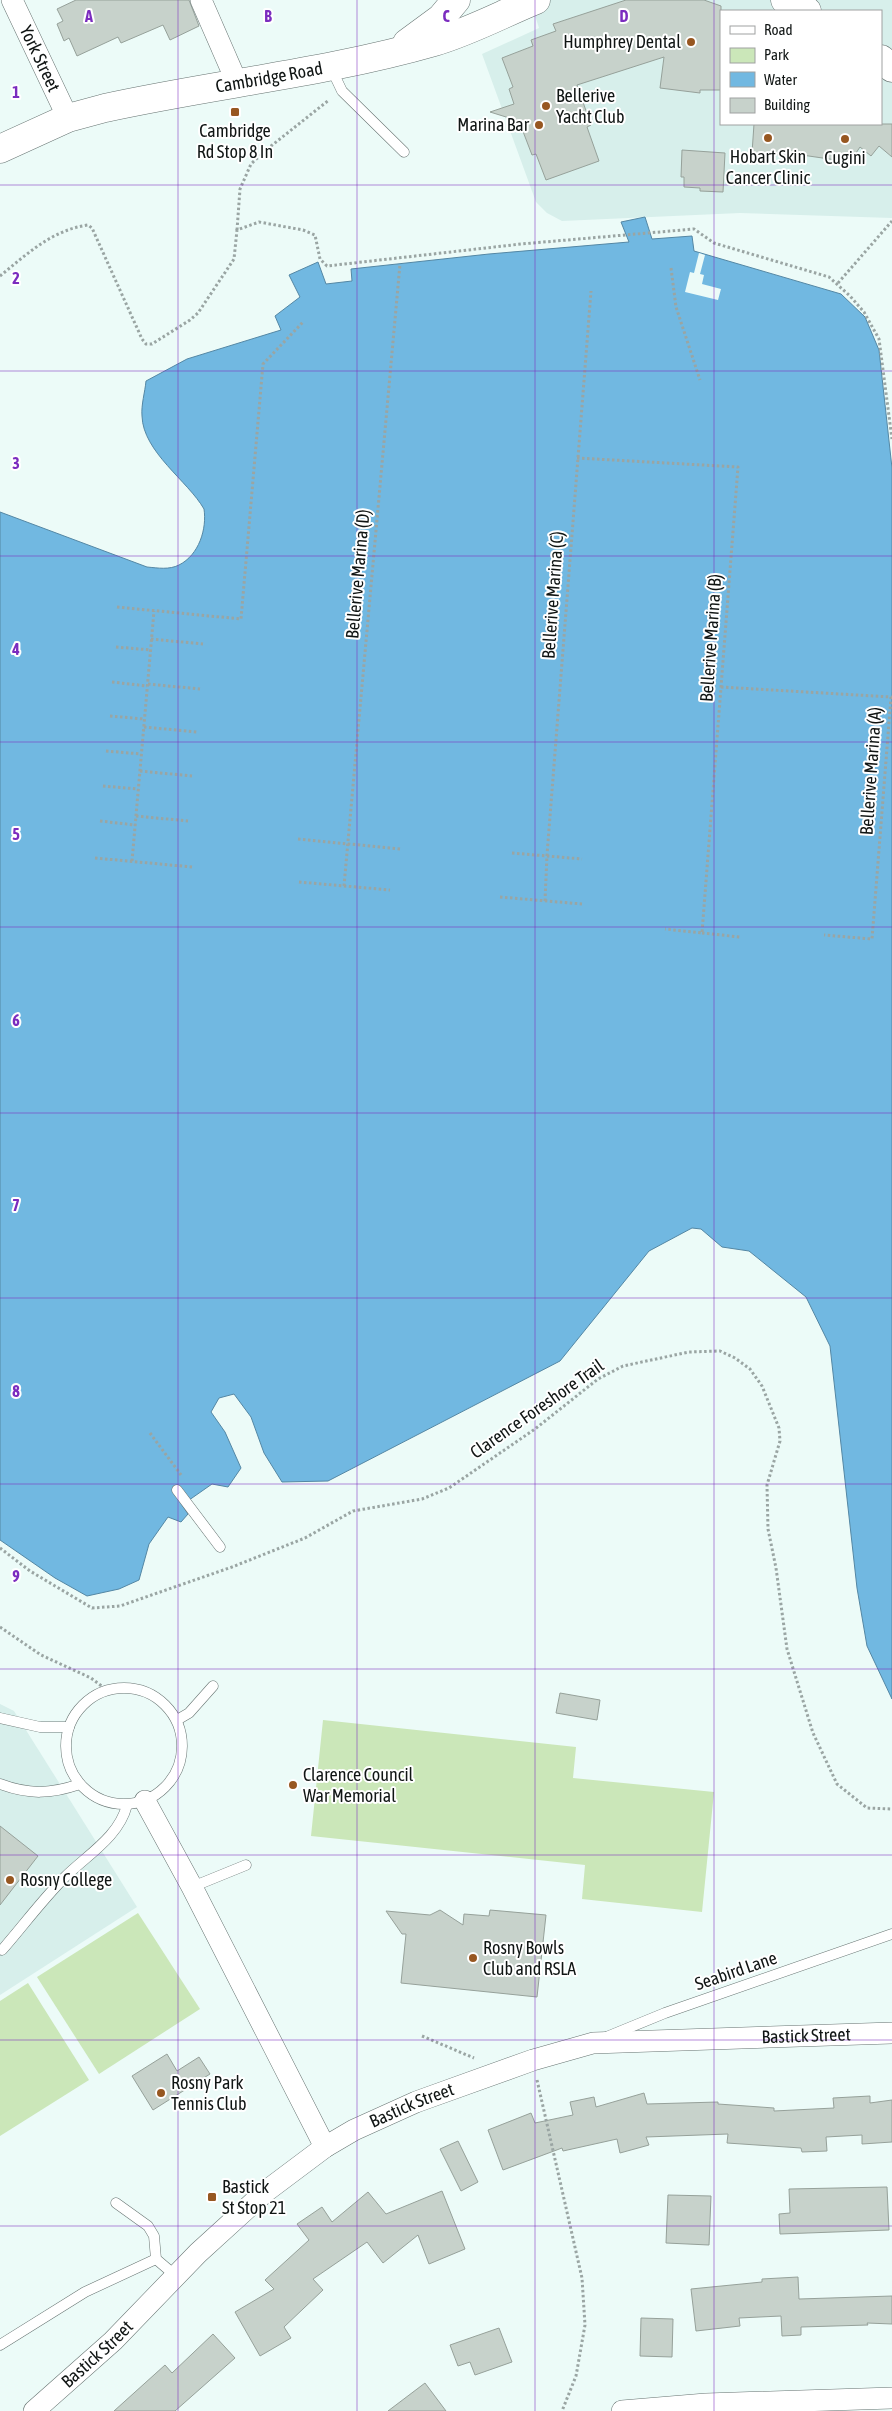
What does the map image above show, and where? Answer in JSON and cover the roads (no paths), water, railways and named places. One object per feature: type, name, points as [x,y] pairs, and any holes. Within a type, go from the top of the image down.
[{"type":"main road","points":[[396,51],[441,18],[456,0]]},
{"type":"main road","name":"Cambridge Road","points":[[0,150],[68,118],[140,100],[238,85],[331,67],[396,51],[459,34],[499,8],[536,0]]},
{"type":"main road","points":[[882,60],[892,68]]},
{"type":"street","name":"York Street","points":[[12,0],[68,118]]},
{"type":"street","points":[[201,0],[238,85]]},
{"type":"street","points":[[136,1803],[192,1887],[325,2147]]},
{"type":"street","name":"Bastick Street","points":[[34,2411],[113,2341],[177,2278],[198,2253],[243,2211],[325,2147],[354,2130],[416,2102],[533,2060],[593,2043],[892,2033]]},
{"type":"street","points":[[622,2411],[706,2404],[892,2398]]},
{"type":"lane","points":[[331,67],[342,92],[404,152]]},
{"type":"lane","points":[[177,1490],[220,1547]]},
{"type":"lane","points":[[177,1720],[195,1708],[213,1686]]},
{"type":"lane","points":[[2,1950],[65,1877],[118,1827],[124,1815],[136,1803],[166,1788],[180,1765],[183,1747],[177,1720],[166,1705],[151,1694],[125,1688],[107,1690],[93,1696],[82,1706],[69,1727],[66,1742],[68,1760],[80,1784],[101,1800],[136,1803]]},
{"type":"lane","points":[[0,1718],[40,1727],[69,1727]]},
{"type":"lane","points":[[0,1784],[28,1793],[62,1790],[80,1784]]},
{"type":"lane","points":[[192,1887],[246,1865]]},
{"type":"lane","name":"Seabird Lane","points":[[593,2043],[621,2029],[656,2016],[892,1934]]},
{"type":"lane","points":[[116,2203],[148,2226],[154,2236],[156,2259],[177,2278]]},
{"type":"lane","points":[[0,2345],[85,2292],[156,2259]]},
{"type":"water","points":[[645,217],[652,239],[692,236],[694,251],[841,294],[865,317],[879,350],[892,468],[892,1699],[867,1646],[857,1588],[830,1346],[806,1297],[749,1251],[722,1247],[701,1229],[692,1228],[649,1251],[560,1361],[328,1481],[282,1482],[264,1453],[251,1417],[234,1394],[219,1398],[211,1412],[225,1432],[241,1468],[228,1487],[212,1484],[182,1505],[188,1514],[181,1522],[168,1517],[149,1544],[139,1580],[119,1589],[87,1596],[55,1578],[0,1540],[0,512],[147,567],[175,567],[192,555],[200,541],[205,517],[204,509],[197,498],[158,454],[144,429],[142,416],[146,381],[187,359],[281,330],[275,316],[300,297],[289,275],[318,262],[326,284],[352,281],[351,269],[489,254],[629,242],[621,222]]},
{"type":"place","name":"Humphrey Dental","points":[[691,42]]},
{"type":"place","name":"Bellerive Yacht Club","points":[[546,106]]},
{"type":"place","name":"Cambridge Rd Stop 8 In","points":[[235,112]]},
{"type":"place","name":"Marina Bar","points":[[539,125]]},
{"type":"place","name":"Hobart Skin Cancer Clinic","points":[[768,138]]},
{"type":"place","name":"Cugini","points":[[845,139]]},
{"type":"place","name":"Clarence Council War Memorial","points":[[293,1785]]},
{"type":"place","name":"Rosny College","points":[[10,1880]]},
{"type":"place","name":"Rosny Bowls Club and RSLA","points":[[473,1958]]},
{"type":"place","name":"Rosny Park Tennis Club","points":[[161,2093]]},
{"type":"place","name":"Bastick St Stop 21","points":[[212,2197]]}]
